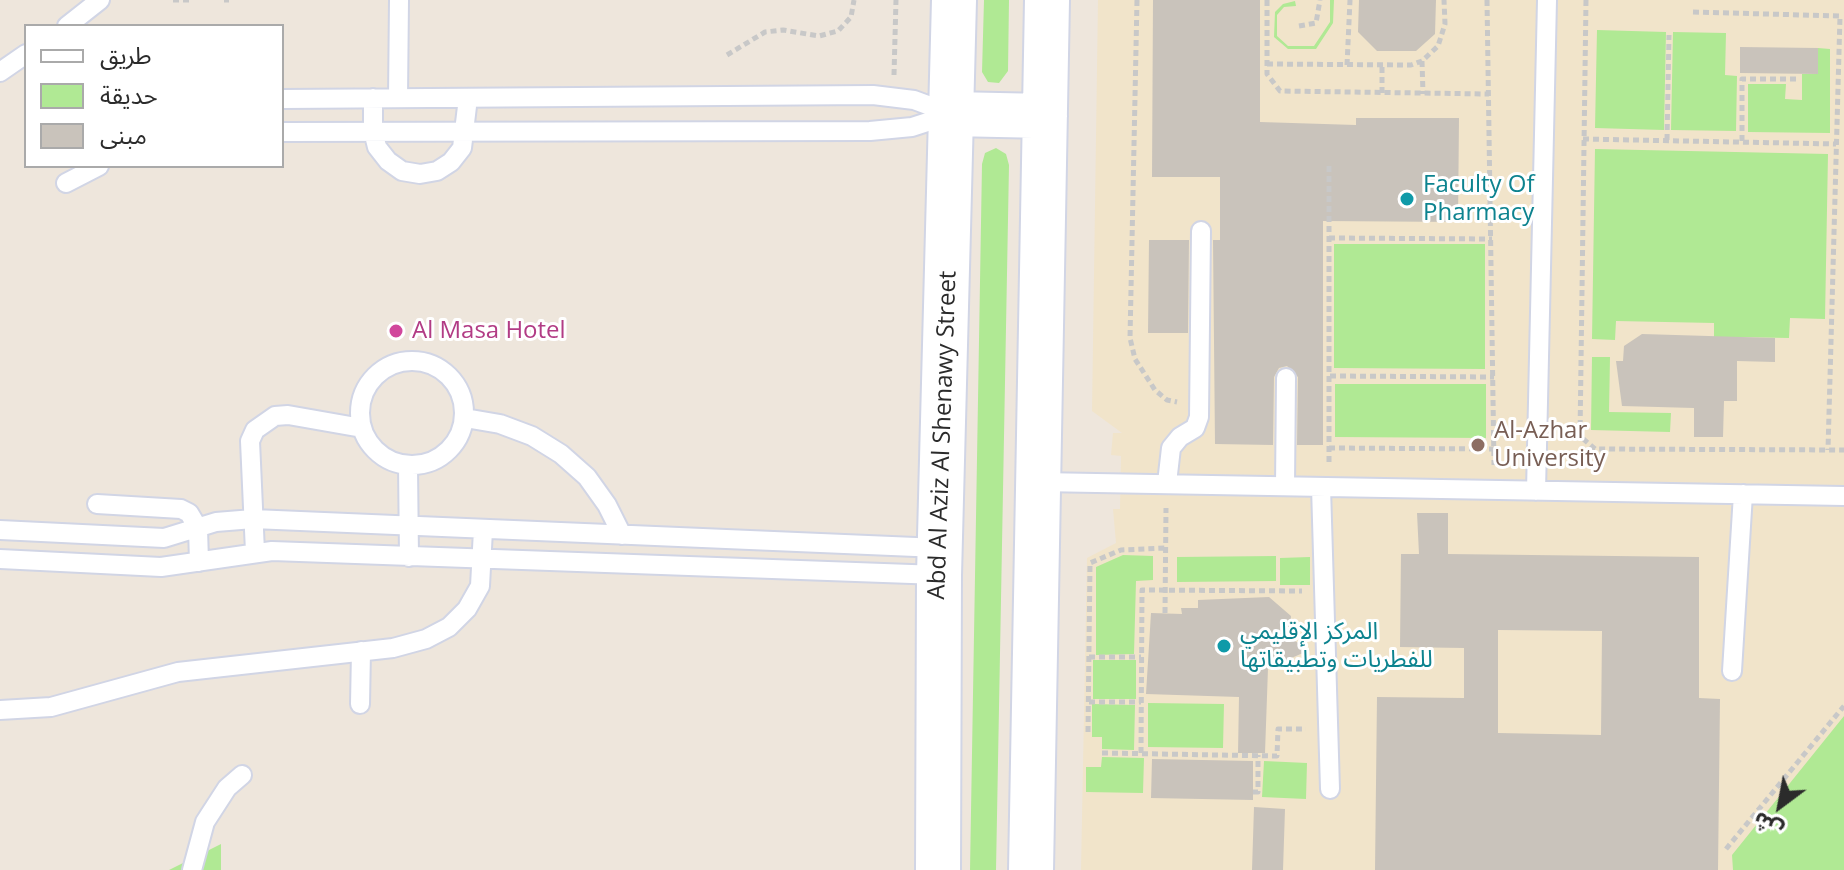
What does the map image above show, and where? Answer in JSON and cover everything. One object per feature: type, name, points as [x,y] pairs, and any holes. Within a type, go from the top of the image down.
[{"type":"street","name":"Abd Al Aziz Al Shenawy Street","points":[[938,870],[939,562],[954,0]]},
{"type":"street","points":[[1031,870],[1047,0]]},
{"type":"street","points":[[952,114],[1045,116]]},
{"type":"lane","points":[[70,24],[100,0]]},
{"type":"lane","points":[[398,98],[399,0]]},
{"type":"lane","points":[[1536,491],[1547,0]]},
{"type":"lane","points":[[0,72],[24,55]]},
{"type":"lane","points":[[819,130],[821,96]]},
{"type":"lane","points":[[284,99],[894,96],[952,114]]},
{"type":"lane","points":[[373,98],[373,131],[377,147],[388,161],[402,171],[420,174],[437,171],[451,162],[462,148],[468,98]]},
{"type":"lane","points":[[284,132],[891,130],[952,114]]},
{"type":"lane","points":[[66,183],[95,168]]},
{"type":"lane","points":[[1167,483],[1171,448],[1180,437],[1195,428],[1199,403],[1201,231]]},
{"type":"lane","points":[[407,361],[437,366],[449,376],[459,388],[465,418],[452,447],[439,458],[408,465],[384,457],[362,428],[360,412],[369,383],[392,364],[407,361]]},
{"type":"lane","points":[[1285,486],[1286,378]]},
{"type":"lane","points":[[255,552],[250,441],[264,421],[288,415],[362,428]]},
{"type":"lane","points":[[465,418],[500,424],[532,436],[561,454],[587,477],[607,505],[622,535]]},
{"type":"lane","points":[[408,465],[409,557]]},
{"type":"lane","points":[[1038,482],[1844,496]]},
{"type":"lane","points":[[1325,487],[1324,591],[1330,789]]},
{"type":"lane","points":[[1732,671],[1743,494]]},
{"type":"lane","points":[[97,504],[181,509],[195,520],[198,528],[199,562]]},
{"type":"lane","points":[[0,530],[164,538],[216,522],[253,519],[622,535],[939,562]]},
{"type":"lane","points":[[0,710],[51,707],[178,672],[361,651],[426,639],[449,627],[467,609],[480,586],[484,560],[483,530]]},
{"type":"lane","points":[[602,535],[602,564]]},
{"type":"lane","points":[[0,559],[161,567],[255,552],[602,564],[939,562]]},
{"type":"lane","points":[[360,704],[361,651]]},
{"type":"lane","points":[[192,870],[205,822],[227,788],[242,775]]},
{"type":"path","points":[[173,0],[191,0]]},
{"type":"path","points":[[727,55],[765,32],[783,30],[819,36],[838,31],[851,17],[854,0]]},
{"type":"path","points":[[894,96],[896,0]]},
{"type":"path","points":[[1137,0],[1131,346],[1138,365],[1160,395],[1174,402],[1199,403]]},
{"type":"path","points":[[1267,0],[1269,81],[1287,93],[1489,94]]},
{"type":"path","points":[[1299,26],[1316,23],[1320,0]]},
{"type":"path","points":[[1347,65],[1350,0]]},
{"type":"path","points":[[1267,64],[1382,66],[1422,61],[1431,55],[1443,36],[1444,0]]},
{"type":"path","points":[[1487,0],[1493,239],[1494,490]]},
{"type":"path","points":[[1586,0],[1580,436],[1595,449],[1844,450]]},
{"type":"path","points":[[1693,12],[1840,16],[1828,450]]},
{"type":"path","points":[[1667,140],[1669,35]]},
{"type":"path","points":[[1422,61],[1423,94]]},
{"type":"path","points":[[1382,66],[1382,93]]},
{"type":"path","points":[[1742,141],[1742,79],[1798,79]]},
{"type":"path","points":[[1583,139],[1836,144]]},
{"type":"path","points":[[1325,487],[1330,376],[1329,165]]},
{"type":"path","points":[[1329,238],[1493,239]]},
{"type":"path","points":[[1330,376],[1494,377]]},
{"type":"path","points":[[1329,448],[1494,449]]},
{"type":"path","points":[[1165,613],[1167,483]]},
{"type":"path","points":[[1088,732],[1090,563],[1121,550],[1166,548]]},
{"type":"path","points":[[1141,753],[1142,590],[1324,591]]},
{"type":"path","points":[[1089,657],[1141,657]]},
{"type":"path","points":[[1089,702],[1141,702]]},
{"type":"path","points":[[1726,849],[1844,706]]},
{"type":"path","points":[[1102,753],[1277,756],[1278,729],[1328,729]]},
{"type":"path","points":[[1253,792],[1258,792],[1258,755]]},
{"type":"shaded area","name":"Al-Azhar University","points":[[1098,0],[1844,0],[1844,870],[1081,870],[1087,558],[1116,543],[1113,509],[1120,509],[1121,456],[1111,455],[1113,433],[1122,433],[1092,411]]},
{"type":"green space","points":[[984,0],[1009,0],[1008,71],[999,83],[988,82],[982,72]]},
{"type":"green space","points":[[1330,0],[1334,0],[1333,23],[1316,49],[1288,49],[1274,37],[1275,12],[1283,4],[1295,1],[1296,6],[1284,7],[1277,15],[1277,36],[1288,46],[1314,46],[1330,22]]},
{"type":"green space","points":[[1597,30],[1666,32],[1664,130],[1595,128]]},
{"type":"green space","points":[[1673,32],[1726,33],[1725,75],[1737,76],[1736,131],[1671,130]]},
{"type":"green space","points":[[1818,48],[1830,49],[1830,133],[1748,132],[1748,84],[1786,84],[1785,99],[1802,100],[1802,74],[1818,74]]},
{"type":"green space","points":[[996,148],[1006,154],[1009,165],[996,870],[970,870],[982,164],[985,153]]},
{"type":"green space","points":[[1595,149],[1828,154],[1825,319],[1790,318],[1789,338],[1738,337],[1714,362],[1714,323],[1616,321],[1615,340],[1592,339]]},
{"type":"green space","points":[[1334,244],[1485,244],[1485,369],[1334,368]]},
{"type":"green space","points":[[1592,357],[1610,357],[1609,412],[1671,413],[1670,432],[1591,430]]},
{"type":"green space","points":[[1335,384],[1486,384],[1486,438],[1335,437]]},
{"type":"green space","points":[[1123,555],[1153,556],[1153,580],[1136,581],[1134,654],[1096,655],[1096,567]]},
{"type":"green space","points":[[1276,556],[1276,581],[1177,582],[1177,557]]},
{"type":"green space","points":[[1310,557],[1310,585],[1280,585],[1280,558]]},
{"type":"green space","points":[[1093,660],[1136,660],[1136,699],[1093,699]]},
{"type":"green space","points":[[1148,703],[1224,704],[1223,748],[1148,747]]},
{"type":"green space","points":[[1092,704],[1135,705],[1134,750],[1102,749],[1102,737],[1092,737]]},
{"type":"green space","points":[[1844,716],[1844,870],[1733,870],[1732,855]]},
{"type":"green space","points":[[1102,757],[1144,758],[1143,793],[1086,792],[1086,767],[1101,767]]},
{"type":"green space","points":[[1264,761],[1307,763],[1306,799],[1262,797]]},
{"type":"green space","points":[[221,844],[221,870],[169,870]]},
{"type":"building","name":"Faculty Of Pharmacy","points":[[1153,0],[1260,0],[1260,122],[1356,125],[1356,118],[1459,118],[1458,222],[1323,221],[1323,445],[1297,445],[1298,377],[1287,366],[1279,368],[1274,377],[1273,445],[1215,444],[1213,240],[1220,240],[1220,177],[1152,177]]},
{"type":"building","points":[[1359,0],[1436,0],[1435,34],[1416,51],[1377,51],[1358,32]]},
{"type":"building","points":[[1740,47],[1818,48],[1818,74],[1740,73]]},
{"type":"building","points":[[1149,240],[1189,240],[1188,333],[1148,333]]},
{"type":"building","points":[[1642,334],[1775,338],[1775,362],[1737,361],[1737,401],[1724,401],[1723,437],[1694,437],[1694,408],[1622,406],[1616,361],[1623,361],[1624,346]]},
{"type":"building","points":[[1417,513],[1448,513],[1448,554],[1699,557],[1699,698],[1720,699],[1718,870],[1375,870],[1377,697],[1464,698],[1464,648],[1400,647],[1401,554],[1419,554]],"holes":[[[1498,630],[1602,631],[1601,735],[1498,733]]]},
{"type":"building","name":"المركز الإقليمي للفطريات وتطبيقاتها","points":[[1269,597],[1291,616],[1290,638],[1310,650],[1268,668],[1265,753],[1238,753],[1239,697],[1146,694],[1151,613],[1182,614],[1181,608],[1198,608],[1198,600]]},
{"type":"building","points":[[1152,759],[1253,761],[1253,800],[1151,798]]},
{"type":"building","points":[[1254,807],[1285,809],[1283,870],[1252,870]]},
{"type":"place","name":"Faculty Of Pharmacy","points":[[1407,199]]},
{"type":"place","name":"Al Masa Hotel","points":[[396,331]]},
{"type":"place","name":"Al-Azhar University","points":[[1478,445]]},
{"type":"place","name":"المركز الإقليمي للفطريات وتطبيقاتها","points":[[1224,646]]}]
